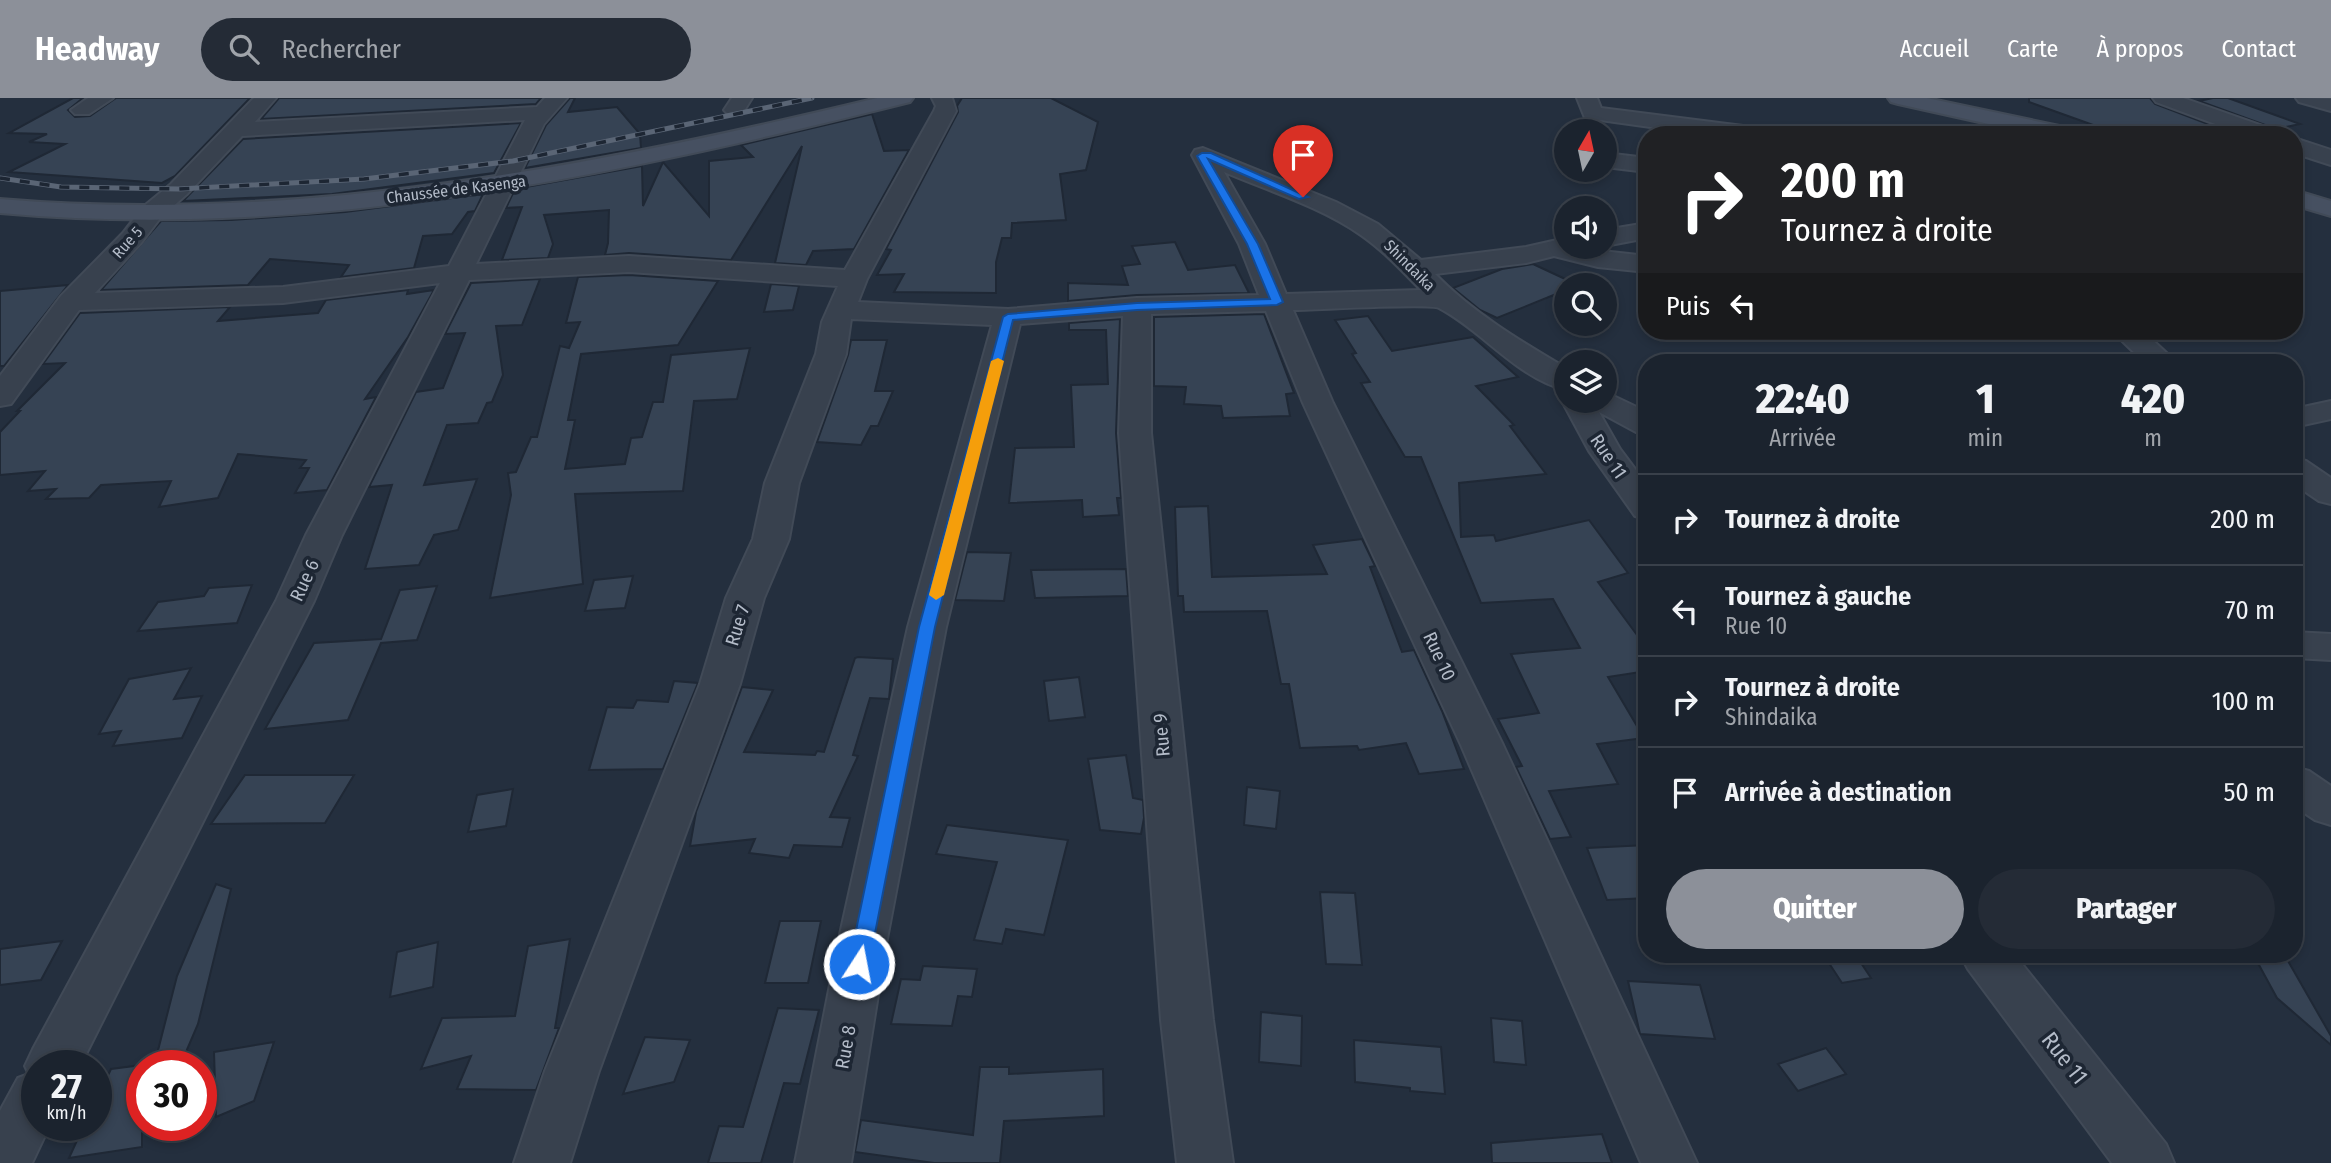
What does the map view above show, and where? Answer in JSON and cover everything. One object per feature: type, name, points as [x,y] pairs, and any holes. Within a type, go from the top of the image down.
[{"type":"main road","name":"Chaussée de Kasenga","points":[[1,207],[152,212],[308,205],[502,184],[631,161],[903,98]]},
{"type":"main road","points":[[1898,98],[2027,126]]},
{"type":"main road","points":[[2303,200],[2331,209]]},
{"type":"street","points":[[82,110],[103,98]]},
{"type":"street","name":"Rue 5","points":[[0,397],[71,302],[132,238],[152,212],[179,189],[266,98]]},
{"type":"street","name":"Rue 7","points":[[542,1163],[572,1071],[720,684],[745,598],[771,539],[785,473],[831,354],[848,295],[945,111],[942,98]]},
{"type":"street","points":[[2163,98],[2241,126]]},
{"type":"street","points":[[2306,98],[2331,104]]},
{"type":"street","points":[[235,130],[549,106]]},
{"type":"street","name":"Rue 6","points":[[60,1050],[295,601],[393,398],[460,273],[502,184],[549,106]]},
{"type":"street","points":[[1591,114],[1687,126]]},
{"type":"street","points":[[2303,148],[2331,158]]},
{"type":"street","name":"Shindaika","points":[[1203,155],[1369,229],[1392,245],[1443,298],[1514,350],[1554,374]]},
{"type":"street","name":"Rue 10","points":[[1203,155],[1252,244],[1318,404],[1476,733],[1669,1163]]},
{"type":"street","points":[[1617,161],[1638,164]]},
{"type":"street","points":[[1617,236],[1638,232]]},
{"type":"street","points":[[1416,268],[1554,249]]},
{"type":"street","points":[[1598,259],[1638,263]]},
{"type":"street","points":[[71,302],[283,295],[460,273],[629,264],[1008,317],[1137,306],[1443,298]]},
{"type":"street","name":"Rue 9","points":[[1137,306],[1136,447],[1186,1006],[1205,1163]]},
{"type":"street","name":"Rue 8","points":[[823,1163],[863,939],[927,627],[1008,317]]},
{"type":"street","points":[[2136,340],[2152,354]]},
{"type":"street","points":[[1617,409],[1638,420]]},
{"type":"street","points":[[2303,416],[2331,410]]},
{"type":"street","name":"Rue 11","points":[[1584,413],[1605,452],[1638,497]]},
{"type":"street","points":[[2303,474],[2331,494]]},
{"type":"street","points":[[2303,645],[2331,647]]},
{"type":"street","points":[[2303,789],[2331,808]]},
{"type":"street","name":"Rue 11","points":[[1992,963],[2146,1163]]},
{"type":"street","points":[[2,1163],[21,1127]]},
{"type":"building","points":[[73,98],[83,98],[68,110],[75,117],[90,116],[116,98],[250,98],[175,176],[162,183],[9,172],[65,144],[29,142],[47,134],[9,133]]},
{"type":"building","points":[[279,98],[541,98],[536,104],[261,119]]},
{"type":"building","points":[[570,98],[575,98],[568,112],[617,107],[640,134],[641,148],[525,168],[546,125]]},
{"type":"building","points":[[962,98],[1051,98],[1098,122],[1086,170],[1060,174],[1066,220],[1012,223],[1011,238],[1002,238],[996,262],[996,293],[894,292],[904,274],[877,275],[891,250],[886,249],[958,112],[957,106]]},
{"type":"building","points":[[2029,98],[2150,98],[2155,104],[2213,126],[2096,126],[2029,102]]},
{"type":"building","points":[[2228,98],[2300,124],[2268,126],[2199,101]]},
{"type":"building","points":[[872,114],[884,151],[909,150],[854,249],[813,251],[806,265],[775,263],[802,146],[731,260],[629,253],[605,255],[609,210],[544,215],[553,244],[548,258],[502,260],[522,207],[506,208],[515,189],[642,166],[643,206],[663,162],[709,216],[709,161],[753,157],[741,145]]},
{"type":"building","points":[[521,123],[494,173],[332,194],[183,201],[243,139]]},
{"type":"building","points":[[483,194],[475,211],[468,212],[452,234],[423,236],[414,268],[341,277],[349,265],[270,259],[248,285],[101,290],[161,221],[231,220],[345,212]]},
{"type":"building","points":[[1175,242],[1188,270],[1235,265],[1249,293],[1137,295],[1068,301],[1068,283],[1128,285],[1122,266],[1140,264],[1132,246]]},
{"type":"building","points":[[1533,264],[1554,274],[1554,295],[1497,318],[1480,310],[1453,288],[1502,269]]},
{"type":"building","points":[[629,275],[718,281],[678,345],[581,354],[568,420],[575,420],[565,469],[625,464],[631,438],[642,437],[653,402],[663,402],[671,355],[750,348],[737,399],[694,401],[683,491],[575,494],[583,584],[490,598],[511,495],[508,473],[516,472],[531,437],[537,437],[560,346],[569,348],[580,322],[566,323],[578,277]]},
{"type":"building","points":[[540,279],[522,325],[496,326],[503,375],[492,402],[487,403],[478,423],[447,425],[424,485],[477,479],[458,530],[434,535],[419,565],[365,569],[392,485],[369,487],[416,392],[443,388],[465,333],[445,334],[471,283]]},
{"type":"building","points":[[771,284],[799,286],[793,310],[764,312]]},
{"type":"building","points":[[68,285],[4,366],[0,366],[0,291]]},
{"type":"building","points":[[408,290],[407,294],[434,290],[408,337],[365,399],[376,397],[327,490],[295,493],[309,468],[300,468],[306,460],[238,454],[218,498],[159,507],[171,481],[101,485],[89,498],[46,499],[56,489],[28,491],[45,471],[0,475],[0,432],[65,363],[43,364],[80,313],[230,307],[218,321],[318,313],[326,300]]},
{"type":"building","points":[[1264,314],[1294,393],[1286,394],[1290,416],[1223,418],[1221,406],[1184,404],[1186,387],[1154,386],[1154,317]]},
{"type":"building","points":[[1368,316],[1392,351],[1473,337],[1518,377],[1476,386],[1514,425],[1510,426],[1546,474],[1459,483],[1461,537],[1494,535],[1496,541],[1589,520],[1628,573],[1598,582],[1638,635],[1638,672],[1608,677],[1638,728],[1638,739],[1597,744],[1618,784],[1549,791],[1571,837],[1550,839],[1516,767],[1522,766],[1498,719],[1539,713],[1511,654],[1580,648],[1553,599],[1481,603],[1421,457],[1405,457],[1361,383],[1370,382],[1335,320]]},
{"type":"building","points":[[1120,319],[1116,433],[1121,498],[1117,498],[1119,515],[1083,517],[1082,500],[1009,503],[1015,448],[1074,447],[1071,385],[1108,384],[1106,330],[1069,330],[1069,323]]},
{"type":"building","points":[[851,340],[887,340],[875,391],[893,391],[878,426],[871,426],[861,445],[817,442],[848,355]]},
{"type":"building","points":[[1208,506],[1212,577],[1327,574],[1313,545],[1362,539],[1375,566],[1370,567],[1402,652],[1414,650],[1442,711],[1464,769],[1419,774],[1406,743],[1359,750],[1357,746],[1300,748],[1289,684],[1281,684],[1267,611],[1184,612],[1183,596],[1178,596],[1175,507]]},
{"type":"building","points":[[967,552],[1011,553],[1004,601],[955,600]]},
{"type":"building","points":[[1126,569],[1128,596],[1035,598],[1031,570]]},
{"type":"building","points":[[633,576],[625,608],[585,611],[594,580]]},
{"type":"building","points":[[252,585],[237,623],[138,631],[158,602],[204,596],[209,588]]},
{"type":"building","points":[[437,586],[417,640],[381,643],[348,720],[265,729],[314,643],[381,639],[400,590]]},
{"type":"building","points":[[855,658],[893,659],[889,699],[870,698],[853,755],[858,756],[830,817],[850,818],[842,847],[794,845],[789,858],[749,853],[755,839],[690,846],[696,812],[742,687],[773,690],[744,752],[815,755],[817,751],[824,752]]},
{"type":"building","points":[[191,668],[174,699],[202,696],[182,738],[113,746],[121,731],[99,734],[129,679]]},
{"type":"building","points":[[1079,677],[1085,717],[1049,721],[1044,681]]},
{"type":"building","points":[[674,681],[698,683],[663,769],[589,770],[607,707],[633,708],[637,700],[668,702]]},
{"type":"building","points":[[1126,755],[1133,798],[1143,800],[1141,834],[1100,830],[1088,759]]},
{"type":"building","points":[[245,775],[354,775],[325,823],[211,824]]},
{"type":"building","points":[[1247,787],[1280,791],[1276,829],[1244,825]]},
{"type":"building","points":[[513,789],[506,826],[468,832],[477,795]]},
{"type":"building","points":[[947,825],[1068,840],[1044,935],[1006,929],[1002,944],[974,940],[997,862],[936,854]]},
{"type":"building","points":[[1638,845],[1638,898],[1607,900],[1587,848]]},
{"type":"building","points":[[216,884],[231,889],[198,1024],[187,1050],[158,1050],[177,976]]},
{"type":"building","points":[[1320,892],[1355,893],[1362,965],[1326,964]]},
{"type":"building","points":[[780,921],[821,921],[808,983],[765,983]]},
{"type":"building","points":[[570,939],[555,1028],[559,1028],[536,1090],[457,1089],[471,1056],[421,1069],[442,1018],[515,1016],[528,946]]},
{"type":"building","points":[[62,941],[41,980],[0,985],[0,949]]},
{"type":"building","points":[[438,942],[433,987],[390,997],[397,952]]},
{"type":"building","points":[[1829,963],[1861,963],[1871,978],[1842,983]]},
{"type":"building","points":[[2258,963],[2289,963],[2331,1036],[2331,1045],[2277,998]]},
{"type":"building","points":[[923,966],[977,969],[972,997],[958,996],[952,1026],[891,1024],[901,979],[920,980]]},
{"type":"building","points":[[1628,981],[1700,985],[1715,1039],[1640,1034]]},
{"type":"building","points":[[778,1008],[819,1010],[800,1084],[784,1083],[761,1163],[708,1163],[719,1126],[743,1127]]},
{"type":"building","points":[[1261,1012],[1302,1016],[1301,1066],[1259,1062]]},
{"type":"building","points":[[1491,1018],[1522,1021],[1526,1065],[1494,1062]]},
{"type":"building","points":[[645,1037],[690,1040],[674,1082],[623,1094]]},
{"type":"building","points":[[1354,1040],[1441,1047],[1445,1094],[1355,1082]]},
{"type":"building","points":[[274,1042],[254,1101],[217,1117],[217,1052]]},
{"type":"building","points":[[1826,1048],[1846,1074],[1798,1091],[1778,1064]]},
{"type":"building","points":[[126,1067],[126,1141],[142,1141],[142,1147],[69,1158],[77,1141],[112,1141],[112,1069]]},
{"type":"building","points":[[980,1067],[1009,1067],[1009,1074],[1103,1069],[1104,1116],[1004,1121],[1000,1163],[934,1163],[855,1152],[861,1120],[973,1135]]},
{"type":"building","points":[[1602,1134],[1612,1163],[1492,1163],[1491,1143]]},
{"type":"railway","points":[[0,178],[61,187],[179,189],[364,179],[513,161],[812,98]]},
{"type":"slow traffic","points":[[936,595],[998,361]]},
{"type":"route","points":[[859,964],[927,627],[983,422],[1008,317],[1137,306],[1277,302],[1252,244],[1202,156],[1208,155],[1303,197]]}]
